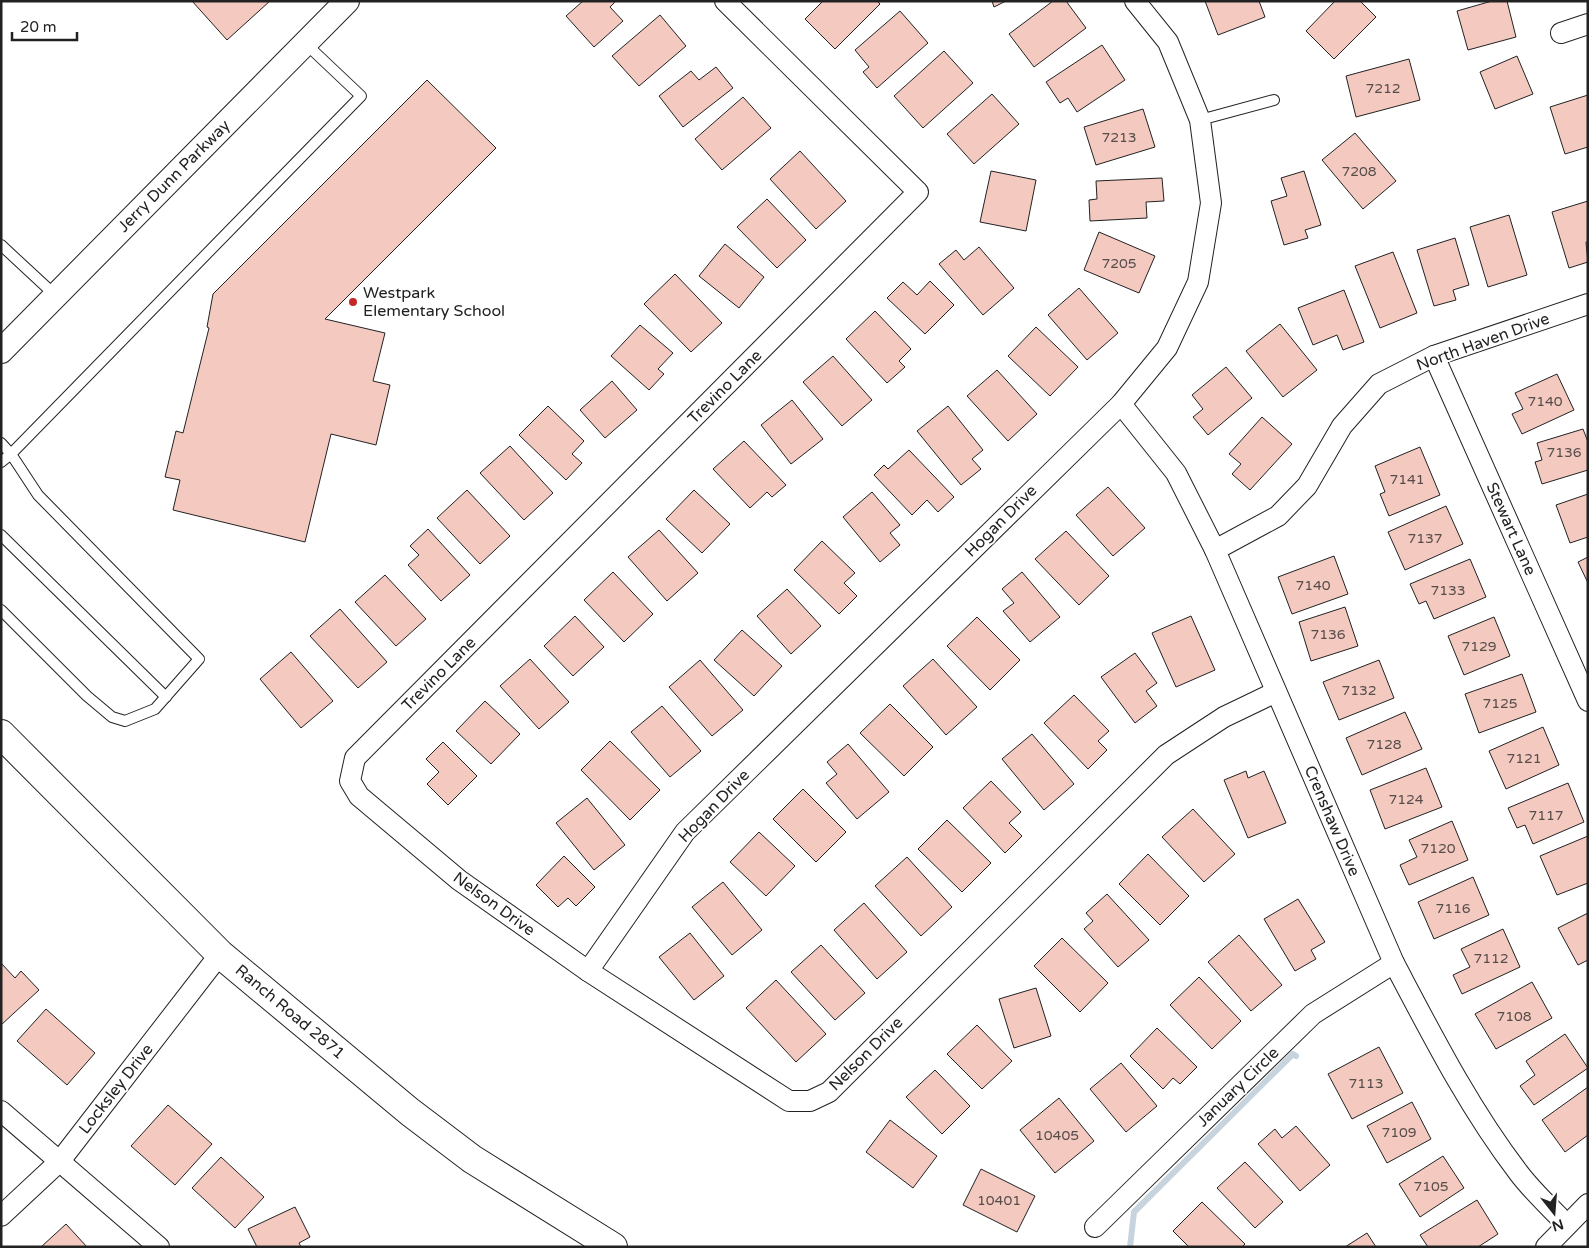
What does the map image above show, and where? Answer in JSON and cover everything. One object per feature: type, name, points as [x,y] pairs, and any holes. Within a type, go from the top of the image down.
[{"type":"main road","name":"Ranch Road 2871","points":[[1,734],[220,954],[410,1112],[472,1159],[613,1247]]},
{"type":"street","name":"Jerry Dunn Parkway","points":[[1,351],[347,1]]},
{"type":"street","name":"Trevino Lane","points":[[350,781],[355,758],[918,192],[724,1]]},
{"type":"street","name":"Hogan Drive","points":[[588,972],[685,832],[1120,404],[1167,348],[1198,282],[1211,203],[1200,120],[1168,42],[1135,1]]},
{"type":"street","points":[[1561,33],[1588,24]]},
{"type":"street","name":"North Haven Drive","points":[[1215,550],[1278,516],[1308,486],[1342,426],[1379,384],[1434,356],[1588,304]]},
{"type":"street","name":"Stewart Lane","points":[[1434,356],[1588,701]]},
{"type":"street","name":"Crenshaw Drive","points":[[1120,404],[1176,473],[1215,550],[1394,964],[1471,1104],[1519,1174],[1567,1225]]},
{"type":"street","name":"Nelson Drive","points":[[350,781],[359,796],[459,880],[588,972],[789,1100],[810,1101],[829,1092],[1166,755],[1224,716],[1276,692]]},
{"type":"street","name":"Locksley Drive","points":[[1,1216],[60,1161],[220,954]]},
{"type":"street","name":"January Circle","points":[[1095,1227],[1313,1014],[1394,964]]},
{"type":"street","points":[[1,1111],[159,1247]]},
{"type":"street","points":[[1546,1247],[1588,1204]]},
{"type":"lane","points":[[1,462],[11,454],[361,96],[305,43]]},
{"type":"lane","points":[[1200,120],[1274,100]]},
{"type":"lane","points":[[1,245],[56,296]]},
{"type":"lane","points":[[1,443],[11,454],[38,495],[199,659],[156,709],[125,721],[112,717],[87,696],[1,610]]},
{"type":"lane","points":[[1,535],[166,697]]},
{"type":"building","points":[[192,1],[270,1],[227,40]]},
{"type":"building","points":[[583,1],[616,1],[610,7],[623,21],[594,47],[566,16]]},
{"type":"building","points":[[823,1],[877,1],[880,4],[835,49],[805,19]]},
{"type":"building","points":[[992,1],[1006,1],[994,7]]},
{"type":"building","points":[[1053,1],[1066,1],[1086,28],[1034,67],[1009,34]]},
{"type":"building","points":[[1205,1],[1259,1],[1265,17],[1218,35]]},
{"type":"building","points":[[1335,1],[1360,1],[1376,17],[1334,59],[1306,31]]},
{"type":"building","points":[[1492,1],[1507,1],[1516,37],[1468,50],[1457,11]]},
{"type":"building","points":[[900,11],[928,43],[877,88],[863,72],[869,67],[855,50]]},
{"type":"building","points":[[660,15],[686,46],[639,86],[612,56]]},
{"type":"building","points":[[1102,45],[1125,80],[1077,112],[1068,98],[1060,103],[1046,82]]},
{"type":"building","points":[[944,51],[973,83],[923,128],[894,96]]},
{"type":"building","points":[[1517,56],[1533,94],[1495,109],[1480,72]]},
{"type":"building","points":[[1409,59],[1420,100],[1356,117],[1346,76]]},
{"type":"building","points":[[716,67],[733,88],[683,127],[659,96],[691,71],[699,80]]},
{"type":"building","points":[[427,80],[496,148],[325,319],[385,333],[373,381],[390,385],[376,445],[331,434],[305,542],[173,510],[180,480],[165,477],[176,431],[183,433],[209,328],[207,327],[213,294]]},
{"type":"building","points":[[992,94],[1019,124],[974,164],[947,134]]},
{"type":"building","points":[[1588,95],[1588,147],[1565,154],[1550,107]]},
{"type":"building","points":[[743,97],[771,128],[722,170],[695,139]]},
{"type":"building","points":[[1143,109],[1155,147],[1096,165],[1084,127]]},
{"type":"building","points":[[1355,133],[1396,181],[1363,209],[1322,160]]},
{"type":"building","points":[[800,151],[846,201],[816,229],[770,179]]},
{"type":"building","points":[[991,171],[1036,180],[1026,231],[980,222]]},
{"type":"building","points":[[1304,171],[1321,225],[1305,230],[1308,238],[1284,245],[1271,201],[1287,196],[1281,178]]},
{"type":"building","points":[[1162,178],[1164,201],[1146,202],[1147,218],[1090,221],[1089,200],[1097,199],[1096,181]]},
{"type":"building","points":[[767,199],[806,240],[777,268],[737,227]]},
{"type":"building","points":[[1588,201],[1588,242],[1586,242],[1588,262],[1569,268],[1552,212]]},
{"type":"building","points":[[1509,215],[1527,275],[1488,287],[1470,227]]},
{"type":"building","points":[[1099,232],[1155,256],[1139,293],[1084,270]]},
{"type":"building","points":[[1455,238],[1469,285],[1453,290],[1456,300],[1434,306],[1417,250]]},
{"type":"building","points":[[725,244],[764,277],[739,308],[699,276]]},
{"type":"building","points":[[979,247],[1014,288],[983,315],[939,264],[956,250],[964,260]]},
{"type":"building","points":[[1393,252],[1417,313],[1380,328],[1355,266]]},
{"type":"building","points":[[675,274],[722,323],[691,352],[644,304]]},
{"type":"building","points":[[930,281],[954,305],[925,334],[887,298],[903,282],[917,295]]},
{"type":"building","points":[[1079,288],[1118,333],[1087,360],[1048,315]]},
{"type":"building","points":[[1344,290],[1364,342],[1343,350],[1337,335],[1313,345],[1298,308]]},
{"type":"building","points":[[875,311],[911,349],[899,361],[905,367],[887,383],[846,339]]},
{"type":"building","points":[[1280,324],[1317,370],[1283,397],[1246,351]]},
{"type":"building","points":[[640,325],[673,353],[658,369],[664,374],[649,390],[611,356]]},
{"type":"building","points":[[1036,327],[1078,367],[1050,396],[1008,356]]},
{"type":"building","points":[[833,356],[872,400],[842,426],[803,382]]},
{"type":"building","points":[[1226,367],[1252,398],[1208,435],[1193,417],[1203,409],[1192,395]]},
{"type":"building","points":[[997,370],[1037,414],[1008,441],[967,396]]},
{"type":"building","points":[[1557,374],[1574,410],[1522,434],[1512,414],[1523,409],[1515,393]]},
{"type":"building","points":[[612,381],[637,410],[605,438],[580,410]]},
{"type":"building","points":[[792,400],[823,439],[791,464],[761,425]]},
{"type":"building","points":[[548,406],[584,441],[572,454],[582,463],[566,480],[519,435]]},
{"type":"building","points":[[948,406],[983,450],[972,459],[981,469],[961,485],[917,431]]},
{"type":"building","points":[[1262,417],[1292,444],[1250,490],[1232,474],[1241,464],[1229,454]]},
{"type":"building","points":[[1583,429],[1588,442],[1588,470],[1542,484],[1535,462],[1542,460],[1537,443]]},
{"type":"building","points":[[744,441],[786,485],[772,497],[767,492],[750,508],[713,469]]},
{"type":"building","points":[[510,446],[553,493],[524,520],[480,473]]},
{"type":"building","points":[[1420,447],[1440,495],[1389,516],[1380,494],[1385,492],[1375,466]]},
{"type":"building","points":[[909,450],[954,497],[938,512],[927,500],[912,515],[874,475],[884,465],[888,469]]},
{"type":"building","points":[[1108,487],[1145,528],[1113,556],[1076,515]]},
{"type":"building","points":[[467,490],[510,536],[480,564],[437,518]]},
{"type":"building","points":[[694,490],[730,524],[702,553],[666,519]]},
{"type":"building","points":[[872,492],[900,525],[890,533],[900,545],[880,562],[843,517]]},
{"type":"building","points":[[1588,494],[1588,537],[1570,543],[1556,505]]},
{"type":"building","points":[[1446,506],[1463,544],[1405,570],[1388,532]]},
{"type":"building","points":[[428,529],[470,575],[441,601],[408,565],[419,555],[410,546]]},
{"type":"building","points":[[659,530],[698,573],[667,601],[628,557]]},
{"type":"building","points":[[1066,531],[1109,576],[1079,605],[1035,559]]},
{"type":"building","points":[[822,541],[855,573],[844,583],[857,596],[839,614],[794,570]]},
{"type":"building","points":[[1334,556],[1348,594],[1292,614],[1278,577]]},
{"type":"building","points":[[1588,557],[1588,583],[1578,562]]},
{"type":"building","points":[[1470,559],[1486,597],[1434,619],[1426,601],[1419,604],[1410,584]]},
{"type":"building","points":[[613,572],[653,614],[624,642],[584,600]]},
{"type":"building","points":[[1022,572],[1060,617],[1030,642],[1003,611],[1014,603],[1002,589]]},
{"type":"building","points":[[385,575],[426,619],[396,646],[355,602]]},
{"type":"building","points":[[787,589],[821,626],[791,654],[757,616]]},
{"type":"building","points":[[1345,607],[1358,646],[1311,661],[1299,622]]},
{"type":"building","points":[[340,609],[387,662],[358,688],[310,636]]},
{"type":"building","points":[[575,616],[604,647],[573,676],[544,646]]},
{"type":"building","points":[[1191,616],[1215,670],[1176,687],[1152,633]]},
{"type":"building","points":[[977,617],[1020,660],[990,690],[947,646]]},
{"type":"building","points":[[1494,617],[1510,656],[1464,675],[1448,636]]},
{"type":"building","points":[[742,630],[782,666],[754,696],[714,660]]},
{"type":"building","points":[[291,652],[333,701],[301,728],[260,679]]},
{"type":"building","points":[[1135,653],[1157,683],[1146,691],[1157,706],[1135,723],[1101,677]]},
{"type":"building","points":[[530,659],[569,702],[539,729],[500,686]]},
{"type":"building","points":[[933,659],[977,707],[946,735],[903,686]]},
{"type":"building","points":[[700,660],[743,710],[712,736],[669,687]]},
{"type":"building","points":[[1379,660],[1394,698],[1339,720],[1323,682]]},
{"type":"building","points":[[1522,674],[1536,712],[1479,733],[1465,694]]},
{"type":"building","points":[[1074,695],[1109,731],[1098,741],[1107,750],[1088,769],[1044,723]]},
{"type":"building","points":[[485,701],[520,734],[491,764],[456,731]]},
{"type":"building","points":[[890,704],[933,747],[904,776],[860,733]]},
{"type":"building","points":[[662,706],[701,751],[670,777],[631,732]]},
{"type":"building","points":[[1405,712],[1422,749],[1362,775],[1346,738]]},
{"type":"building","points":[[1543,727],[1559,765],[1506,789],[1489,751]]},
{"type":"building","points":[[1032,734],[1074,784],[1044,810],[1002,759]]},
{"type":"building","points":[[610,741],[660,790],[630,820],[581,770]]},
{"type":"building","points":[[443,742],[477,776],[448,805],[427,784],[439,772],[426,759]]},
{"type":"building","points":[[848,744],[889,792],[857,819],[826,783],[837,774],[827,762]]},
{"type":"building","points":[[1426,768],[1442,807],[1385,829],[1370,790]]},
{"type":"building","points":[[1246,771],[1248,778],[1264,771],[1286,823],[1248,838],[1224,780]]},
{"type":"building","points":[[991,781],[1021,812],[1009,823],[1022,836],[1005,853],[963,808]]},
{"type":"building","points":[[1568,783],[1584,822],[1533,844],[1525,825],[1517,828],[1508,808]]},
{"type":"building","points":[[803,789],[846,832],[816,862],[773,819]]},
{"type":"building","points":[[587,798],[625,845],[594,870],[556,823]]},
{"type":"building","points":[[1193,809],[1235,854],[1204,882],[1162,837]]},
{"type":"building","points":[[947,820],[991,863],[962,892],[918,849]]},
{"type":"building","points":[[1452,821],[1468,860],[1409,885],[1400,865],[1417,857],[1409,840]]},
{"type":"building","points":[[759,832],[795,866],[766,896],[730,862]]},
{"type":"building","points":[[1588,836],[1588,883],[1557,895],[1540,856]]},
{"type":"building","points":[[1148,854],[1189,896],[1160,925],[1119,884]]},
{"type":"building","points":[[564,856],[595,887],[576,906],[568,898],[558,907],[536,885]]},
{"type":"building","points":[[907,857],[952,907],[921,936],[875,886]]},
{"type":"building","points":[[1473,877],[1489,915],[1434,939],[1418,902]]},
{"type":"building","points":[[723,882],[762,930],[732,955],[692,907]]},
{"type":"building","points":[[1107,894],[1149,940],[1118,967],[1084,929],[1093,921],[1086,913]]},
{"type":"building","points":[[1298,899],[1325,942],[1311,950],[1316,959],[1295,971],[1264,919]]},
{"type":"building","points":[[864,903],[907,952],[877,979],[834,930]]},
{"type":"building","points":[[1588,913],[1588,960],[1578,965],[1558,928]]},
{"type":"building","points":[[1503,929],[1520,967],[1462,994],[1453,975],[1470,967],[1461,949]]},
{"type":"building","points":[[690,933],[724,976],[694,1000],[659,957]]},
{"type":"building","points":[[1239,935],[1282,985],[1251,1011],[1208,962]]},
{"type":"building","points":[[1062,938],[1108,983],[1080,1012],[1034,966]]},
{"type":"building","points":[[821,945],[865,993],[835,1020],[791,972]]},
{"type":"building","points":[[1,963],[15,978],[21,971],[39,990],[1,1025]]},
{"type":"building","points":[[1199,977],[1241,1021],[1212,1049],[1170,1005]]},
{"type":"building","points":[[776,980],[826,1034],[796,1062],[746,1008]]},
{"type":"building","points":[[1532,982],[1552,1018],[1496,1049],[1475,1014]]},
{"type":"building","points":[[1036,988],[1051,1036],[1014,1048],[999,999]]},
{"type":"building","points":[[46,1009],[95,1053],[67,1085],[17,1041]]},
{"type":"building","points":[[977,1025],[1012,1061],[982,1089],[947,1054]]},
{"type":"building","points":[[1157,1028],[1197,1067],[1180,1084],[1173,1078],[1163,1089],[1130,1056]]},
{"type":"building","points":[[1565,1034],[1588,1068],[1534,1105],[1520,1086],[1535,1075],[1526,1061]]},
{"type":"building","points":[[1379,1047],[1403,1093],[1352,1119],[1328,1074]]},
{"type":"building","points":[[1121,1063],[1157,1106],[1126,1132],[1090,1089]]},
{"type":"building","points":[[935,1070],[970,1106],[942,1134],[906,1097]]},
{"type":"building","points":[[1588,1087],[1588,1135],[1565,1152],[1542,1120]]},
{"type":"building","points":[[1059,1098],[1094,1141],[1055,1173],[1020,1130]]},
{"type":"building","points":[[1412,1102],[1431,1139],[1387,1163],[1367,1126]]},
{"type":"building","points":[[168,1105],[212,1144],[175,1185],[131,1146]]},
{"type":"building","points":[[890,1120],[937,1156],[913,1188],[866,1152]]},
{"type":"building","points":[[1296,1126],[1330,1165],[1300,1191],[1258,1144],[1275,1129],[1282,1138]]},
{"type":"building","points":[[1443,1156],[1464,1188],[1420,1217],[1399,1184]]},
{"type":"building","points":[[221,1157],[264,1197],[235,1228],[192,1188]]},
{"type":"building","points":[[1245,1162],[1283,1202],[1255,1228],[1217,1188]]},
{"type":"building","points":[[981,1169],[1035,1196],[1017,1232],[963,1205]]},
{"type":"building","points":[[1477,1200],[1498,1234],[1478,1247],[1428,1247],[1420,1235]]},
{"type":"building","points":[[1202,1202],[1245,1244],[1242,1247],[1189,1247],[1173,1231]]},
{"type":"building","points":[[295,1207],[310,1237],[299,1243],[301,1247],[257,1247],[248,1229]]},
{"type":"building","points":[[66,1224],[87,1247],[41,1247]]},
{"type":"building","points":[[1367,1233],[1376,1247],[1345,1247]]},
{"type":"waterway","points":[[1130,1247],[1134,1212],[1293,1054],[1296,1056]]},
{"type":"place","name":"Westpark Elementary School","points":[[353,302]]}]
